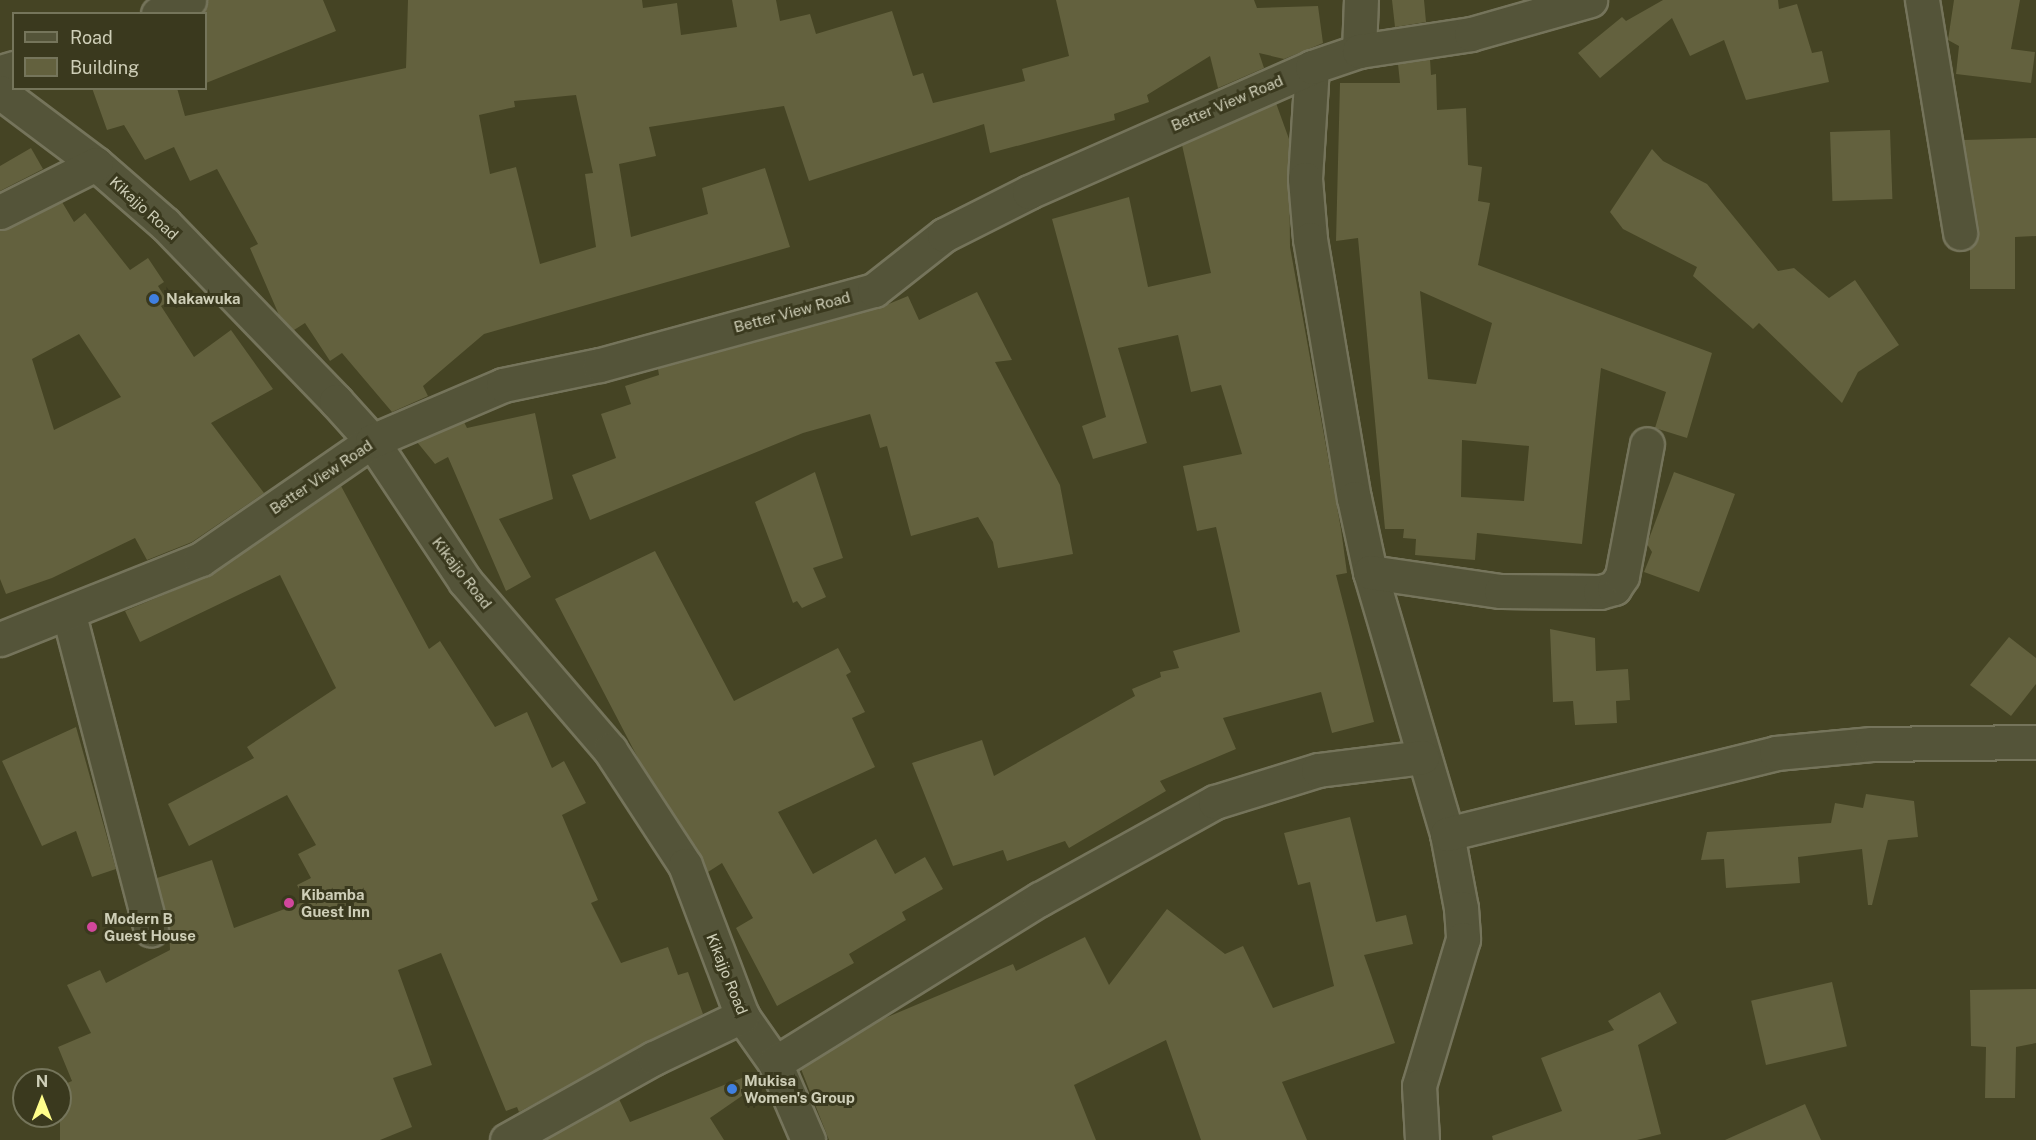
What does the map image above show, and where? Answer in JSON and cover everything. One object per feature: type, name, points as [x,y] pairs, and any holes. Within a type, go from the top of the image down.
[{"type":"street","points":[[162,12],[189,0]]},
{"type":"street","points":[[1359,51],[1361,0]]},
{"type":"street","name":"Better View Road","points":[[0,639],[69,615],[201,559],[372,441],[503,385],[600,365],[874,290],[944,235],[1029,192],[1312,67],[1359,51],[1471,34],[1590,0]]},
{"type":"street","points":[[1922,0],[1960,234]]},
{"type":"street","points":[[1312,67],[1305,179],[1310,239],[1370,572],[1422,757],[1448,834],[1463,939],[1419,1086],[1422,1140]]},
{"type":"street","name":"Kikajjo Road","points":[[0,92],[96,164],[165,224],[372,441],[465,581],[610,750],[651,807],[685,865],[742,1016],[776,1063],[808,1140]]},
{"type":"street","points":[[0,212],[96,164]]},
{"type":"street","points":[[1370,572],[1501,591],[1600,592],[1614,588],[1622,576],[1647,444]]},
{"type":"street","points":[[69,615],[151,929]]},
{"type":"street","points":[[1448,834],[1776,753],[1872,744],[2036,742]]},
{"type":"street","points":[[776,1063],[1040,898],[1215,802],[1318,770],[1422,757]]},
{"type":"street","points":[[507,1140],[654,1058],[742,1016]]},
{"type":"building","points":[[207,0],[323,0],[336,31],[207,83],[207,12],[202,12]]},
{"type":"building","points":[[408,0],[642,0],[643,8],[677,3],[681,35],[737,27],[732,0],[776,0],[780,21],[810,14],[816,34],[892,11],[913,76],[923,73],[933,103],[1025,81],[1022,69],[1069,56],[1056,0],[1254,0],[1257,8],[1318,6],[1323,43],[1284,59],[1259,53],[1264,68],[1218,88],[1210,56],[1147,95],[1149,102],[1114,114],[1115,120],[990,153],[984,124],[809,181],[784,106],[649,127],[656,156],[619,164],[631,237],[708,214],[702,188],[765,168],[790,247],[484,334],[423,386],[428,396],[392,412],[342,353],[330,361],[305,323],[294,330],[279,315],[250,248],[258,244],[217,169],[190,181],[174,147],[145,160],[124,125],[107,130],[93,90],[178,90],[185,116],[406,68]],"holes":[[[576,95],[593,173],[585,174],[596,247],[540,264],[516,167],[490,174],[479,115],[515,107],[514,101]]]},
{"type":"building","points":[[1392,0],[1424,0],[1426,22],[1395,27]]},
{"type":"building","points":[[1663,0],[1778,0],[1779,9],[1797,4],[1812,53],[1822,51],[1829,82],[1746,100],[1724,40],[1690,56],[1672,18],[1600,78],[1578,53],[1622,17],[1626,21]]},
{"type":"building","points":[[1954,0],[2020,0],[2011,49],[2035,52],[2031,83],[1956,74],[1959,46],[1948,40]]},
{"type":"building","points":[[1430,59],[1431,75],[1436,74],[1437,110],[1466,108],[1468,165],[1482,167],[1478,201],[1490,203],[1478,265],[1712,353],[1687,438],[1655,428],[1666,392],[1601,368],[1582,544],[1477,533],[1475,560],[1415,555],[1416,539],[1403,538],[1404,529],[1385,529],[1358,238],[1336,241],[1340,83],[1400,83],[1398,64]],"holes":[[[1420,291],[1492,323],[1476,384],[1428,379]],[[1462,440],[1529,446],[1524,501],[1461,497]]]},
{"type":"building","points":[[1276,103],[1289,139],[1290,247],[1347,573],[1336,575],[1374,722],[1332,733],[1321,692],[1223,718],[1236,749],[1160,781],[1166,791],[1069,848],[1065,841],[1007,861],[1003,850],[953,866],[912,763],[982,740],[994,776],[1135,696],[1132,689],[1161,677],[1160,672],[1179,668],[1173,651],[1240,632],[1216,527],[1197,531],[1183,466],[1242,454],[1221,385],[1191,392],[1178,335],[1118,348],[1147,443],[1093,459],[1082,426],[1106,417],[1052,219],[1129,197],[1148,287],[1211,273],[1182,145]]},
{"type":"building","points":[[1890,130],[1892,199],[1832,201],[1830,132]]},
{"type":"building","points":[[2036,138],[2036,236],[2015,237],[2015,289],[1970,289],[1970,248],[1979,231],[1964,140]]},
{"type":"building","points":[[31,148],[43,169],[0,191],[0,166]]},
{"type":"building","points":[[1652,149],[1663,161],[1707,184],[1778,271],[1794,268],[1829,298],[1855,280],[1899,345],[1858,372],[1842,403],[1759,323],[1753,329],[1693,276],[1697,267],[1623,229],[1610,212]]},
{"type":"building","points":[[62,202],[74,222],[85,213],[130,270],[148,258],[164,282],[158,286],[168,302],[161,306],[194,357],[231,330],[273,389],[211,423],[264,493],[192,542],[147,560],[135,538],[52,578],[6,594],[0,579],[0,231]],"holes":[[[79,334],[121,397],[54,430],[32,359]]]},
{"type":"building","points":[[977,292],[1012,360],[995,362],[1060,485],[1073,554],[998,568],[993,542],[978,517],[911,536],[887,446],[880,448],[870,414],[803,433],[590,520],[572,475],[616,458],[601,414],[631,404],[625,386],[659,375],[658,369],[879,308],[908,296],[919,320]]},
{"type":"building","points":[[535,413],[553,499],[499,519],[531,577],[506,591],[448,457],[435,464],[417,442],[464,422],[467,428]]},
{"type":"building","points":[[815,472],[843,558],[813,568],[826,597],[802,608],[797,601],[793,603],[755,502]]},
{"type":"building","points":[[1674,472],[1735,494],[1699,592],[1644,572],[1652,552],[1647,544]]},
{"type":"building","points":[[341,486],[429,649],[440,641],[495,727],[527,712],[552,768],[564,761],[586,803],[562,815],[598,900],[591,903],[621,963],[668,947],[678,975],[688,972],[703,1014],[519,1112],[517,1107],[506,1111],[441,953],[398,970],[432,1065],[393,1078],[412,1127],[380,1140],[60,1140],[60,1128],[72,1128],[72,1068],[67,1068],[58,1047],[91,1033],[67,985],[100,970],[106,983],[170,950],[169,924],[157,878],[212,860],[234,928],[306,901],[297,885],[311,878],[298,854],[316,845],[287,795],[189,846],[168,804],[254,758],[247,747],[336,688],[280,575],[140,642],[125,611],[211,575]]},
{"type":"building","points":[[655,551],[734,701],[838,648],[851,672],[846,675],[865,712],[852,718],[875,767],[778,812],[813,874],[876,839],[895,874],[925,857],[943,889],[902,912],[906,920],[849,954],[854,963],[777,1006],[736,928],[753,918],[722,863],[708,872],[640,762],[555,599]]},
{"type":"building","points":[[1550,629],[1595,638],[1596,671],[1628,669],[1630,700],[1616,701],[1617,723],[1575,725],[1573,701],[1553,702]]},
{"type":"building","points":[[2009,637],[2036,658],[2036,684],[2011,716],[1970,685]]},
{"type":"building","points":[[76,727],[116,869],[92,877],[76,831],[42,846],[2,761]]},
{"type":"building","points":[[1866,794],[1914,801],[1918,837],[1888,840],[1872,905],[1868,905],[1862,849],[1798,857],[1800,883],[1726,888],[1724,859],[1701,860],[1707,832],[1831,823],[1835,803],[1863,808]]},
{"type":"building","points":[[1350,817],[1376,922],[1406,915],[1413,944],[1364,955],[1395,1043],[1282,1082],[1307,1140],[1201,1140],[1166,1040],[1074,1085],[1096,1140],[829,1140],[801,1069],[878,1021],[1013,964],[1016,971],[1085,937],[1109,985],[1167,909],[1225,954],[1243,946],[1273,1008],[1334,986],[1310,882],[1298,885],[1284,833]]},
{"type":"building","points":[[1832,982],[1847,1046],[1766,1065],[1751,1001]]},
{"type":"building","points":[[2036,989],[2036,1043],[2016,1047],[2015,1098],[1985,1098],[1986,1047],[1971,1046],[1970,990]]},
{"type":"building","points":[[1660,992],[1677,1023],[1638,1045],[1661,1134],[1637,1140],[1493,1140],[1492,1136],[1562,1111],[1541,1058],[1614,1030],[1608,1021]]},
{"type":"building","points":[[757,1072],[762,1082],[710,1118],[724,1140],[545,1140],[619,1099],[630,1122]]},
{"type":"building","points":[[1805,1104],[1821,1140],[1725,1140]]},
{"type":"place","name":"Nakawuka","points":[[154,299]]},
{"type":"place","name":"Kibamba Guest Inn","points":[[289,903]]},
{"type":"place","name":"Modern B Guest House","points":[[92,927]]},
{"type":"place","name":"Mukisa Women's Group","points":[[732,1089]]}]
